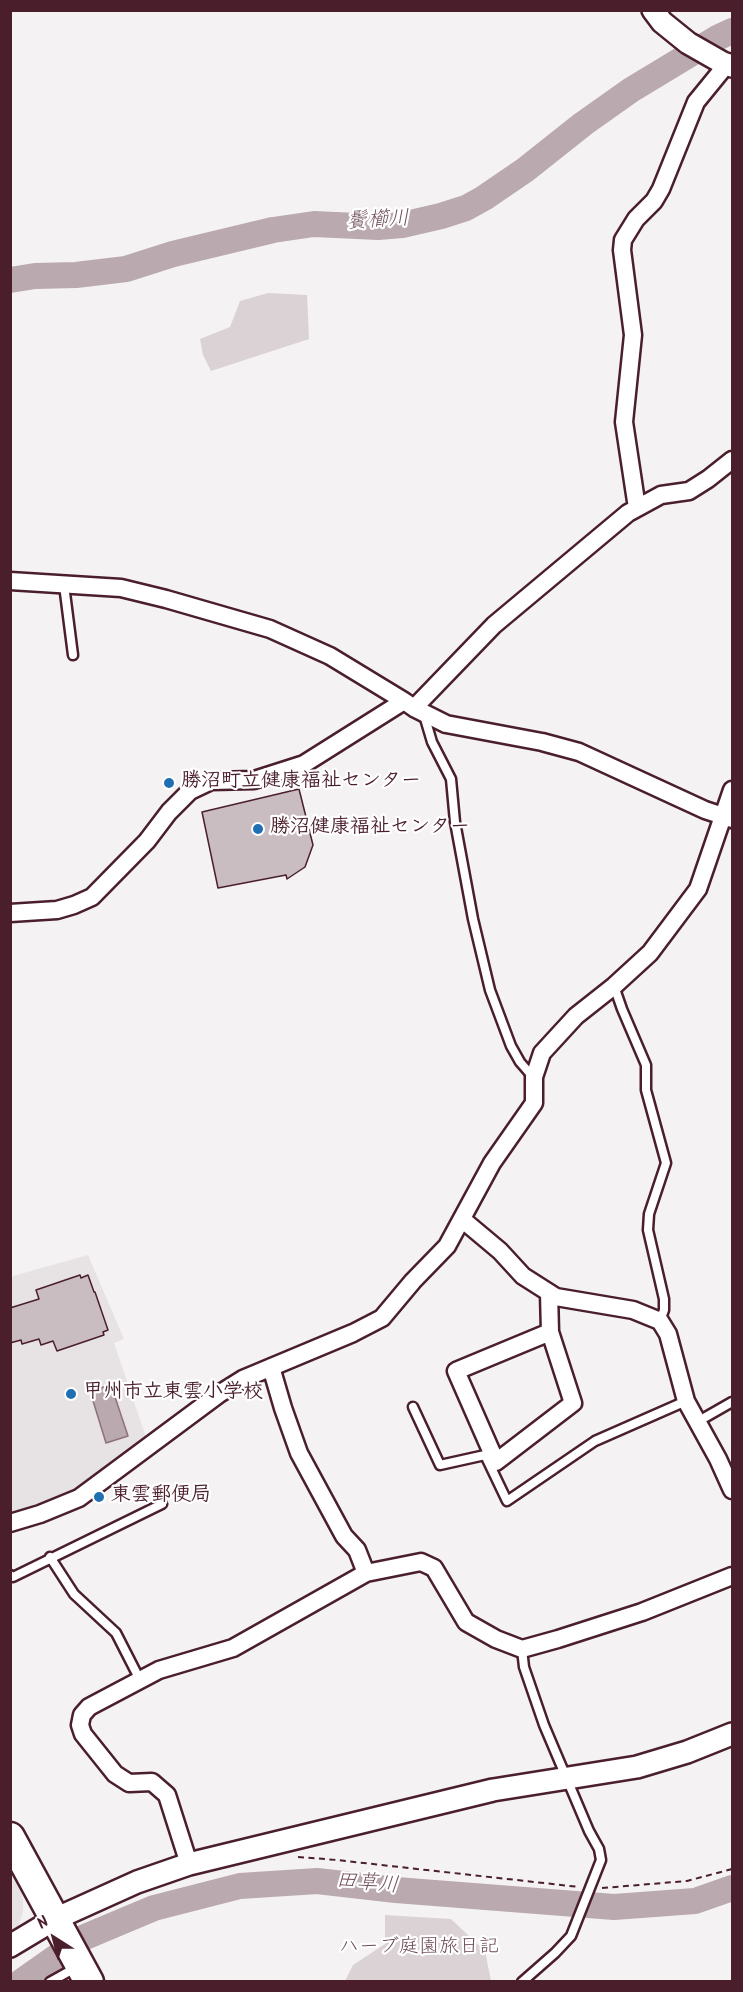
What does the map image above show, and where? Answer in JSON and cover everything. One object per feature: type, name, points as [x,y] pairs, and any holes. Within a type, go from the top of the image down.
[{"type":"highway","points":[[10,1837],[84,1974]]},
{"type":"street","points":[[637,508],[624,422],[633,335],[622,249],[623,240],[636,219],[654,201],[661,189],[696,102],[727,65],[688,43],[657,16]]},
{"type":"street","points":[[10,913],[57,910],[92,897],[147,840],[168,812],[190,791],[212,781],[254,780],[304,764],[414,707],[494,625],[628,513],[661,495],[689,491],[732,460]]},
{"type":"street","points":[[10,581],[121,588],[270,629],[330,656],[446,724],[542,742],[579,752],[705,810],[728,817]]},
{"type":"street","points":[[10,1523],[79,1498],[219,1394],[243,1379],[353,1333],[382,1318],[447,1246],[463,1220],[492,1162],[534,1103],[534,1077],[542,1053],[576,1016],[650,953],[698,889],[728,817],[732,790]]},
{"type":"street","points":[[463,1220],[500,1251],[523,1276],[556,1297],[633,1310],[660,1321],[668,1334],[686,1401],[732,1490]]},
{"type":"street","points":[[549,1293],[550,1332],[573,1403],[496,1462],[456,1371],[550,1332]]},
{"type":"street","points":[[271,1367],[298,1454],[344,1536],[357,1550],[366,1573]]},
{"type":"street","points":[[189,1864],[167,1795],[152,1782],[129,1783],[115,1774],[83,1734],[80,1725],[82,1715],[89,1707],[159,1670],[233,1648],[366,1573],[421,1562],[434,1568],[466,1622],[475,1629],[522,1649],[642,1612],[732,1576]]},
{"type":"street","points":[[10,1946],[60,1929],[137,1881],[189,1864],[493,1790],[637,1767],[687,1752],[732,1734]]},
{"type":"lane","points":[[64,585],[73,655]]},
{"type":"lane","points":[[414,707],[451,779],[455,822],[473,919],[490,990],[511,1046],[520,1062],[534,1077]]},
{"type":"lane","points":[[614,986],[646,1065],[646,1090],[666,1163],[649,1214],[648,1230],[664,1299],[664,1310],[660,1321]]},
{"type":"lane","points":[[413,1407],[440,1465],[484,1455],[507,1501],[595,1441],[686,1401]]},
{"type":"lane","points":[[697,1422],[732,1402]]},
{"type":"lane","points":[[10,1575],[13,1577],[162,1504]]},
{"type":"lane","points":[[50,1557],[75,1594],[116,1634],[140,1680]]},
{"type":"lane","points":[[522,1649],[524,1666],[544,1725],[589,1831],[599,1849],[601,1860],[571,1936],[522,1982]]},
{"type":"lane","points":[[50,1982],[84,1974]]},
{"type":"path","points":[[295,1857],[338,1860],[589,1891],[687,1881],[732,1869]]},
{"type":"shaded area","name":"甲州市立東雲小学校","points":[[88,1255],[124,1339],[114,1343],[149,1446],[79,1498],[11,1523],[11,1282],[13,1276]]},
{"type":"shaded area","points":[[111,1385],[128,1436],[106,1443],[90,1391]]},
{"type":"shaded area","points":[[11,1873],[20,1889],[23,1911],[19,1925],[11,1931]]},
{"type":"green space","points":[[268,293],[307,295],[309,339],[211,371],[203,355],[200,339],[230,327],[240,301]]},
{"type":"green space","name":"ハーブ庭園旅日記","points":[[385,1915],[451,1919],[485,1951],[491,1981],[345,1981],[353,1965],[385,1944]]},
{"type":"building","name":"勝沼健康福祉センター","points":[[299,789],[313,845],[305,867],[287,879],[286,875],[218,888],[202,812]]},
{"type":"building","points":[[80,1275],[81,1278],[88,1275],[95,1292],[108,1330],[103,1332],[104,1335],[57,1351],[53,1341],[41,1345],[39,1339],[22,1344],[21,1340],[10,1343],[10,1308],[39,1299],[36,1290]]},
{"type":"waterway","name":"鬢櫛川","points":[[10,280],[126,269],[173,254],[273,230],[314,224],[378,227],[402,225],[466,208],[525,170],[631,90],[732,31]]},
{"type":"waterway","name":"田草川","points":[[21,1982],[85,1937],[154,1908],[240,1886],[317,1881],[396,1890],[614,1907],[695,1901],[732,1888]]},
{"type":"place","name":"勝沼町立健康福祉センター","points":[[169,783]]},
{"type":"place","name":"勝沼健康福祉センター","points":[[258,829]]},
{"type":"place","name":"甲州市立東雲小学校","points":[[71,1394]]},
{"type":"place","name":"東雲郵便局","points":[[99,1497]]}]
